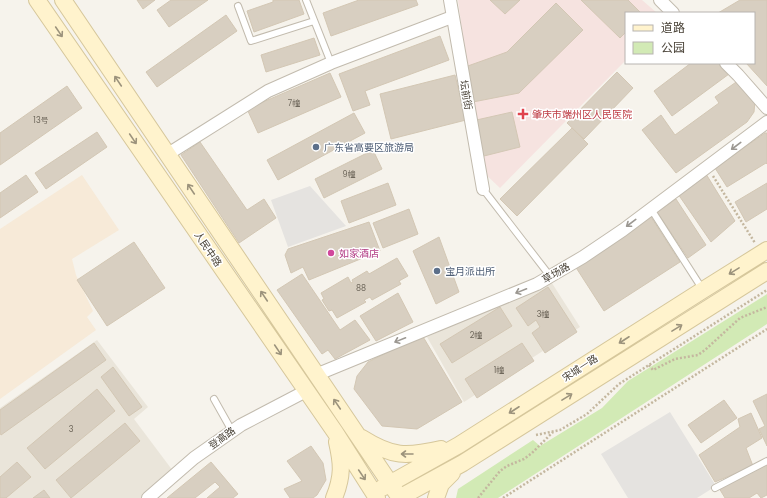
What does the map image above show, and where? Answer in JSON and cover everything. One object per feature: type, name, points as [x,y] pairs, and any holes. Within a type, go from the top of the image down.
[{"type":"main road","name":"人民中路","points":[[37,0],[335,432],[372,496]]},
{"type":"main road","name":"人民中路","points":[[63,0],[318,374],[400,498]]},
{"type":"main road","name":"宋城一路","points":[[372,496],[390,484],[459,445],[703,290],[762,249]]},
{"type":"main road","name":"宋城一路","points":[[400,498],[463,463],[767,271]]},
{"type":"main road","points":[[334,498],[340,484],[342,472],[341,459],[335,432]]},
{"type":"main road","points":[[359,436],[378,448],[395,454],[420,454],[459,445]]},
{"type":"main road","points":[[436,498],[441,484],[463,463]]},
{"type":"street","name":"坛前街","points":[[450,0],[484,189]]},
{"type":"street","points":[[660,0],[672,12]]},
{"type":"street","points":[[168,154],[268,91],[331,63],[452,17]]},
{"type":"street","points":[[727,64],[767,108]]},
{"type":"street","name":"草场路","points":[[318,374],[537,284],[584,257],[767,122]]},
{"type":"street","name":"登高路","points":[[148,498],[194,458],[232,431],[306,391]]},
{"type":"lane","points":[[306,0],[331,63]]},
{"type":"lane","points":[[238,6],[251,41],[314,21]]},
{"type":"lane","points":[[484,189],[550,276]]},
{"type":"lane","points":[[651,209],[703,290]]},
{"type":"lane","points":[[214,399],[232,431]]},
{"type":"lane","points":[[715,488],[767,461]]},
{"type":"path","points":[[707,167],[762,249]]},
{"type":"path","points":[[532,437],[543,433],[560,430],[587,414],[619,384],[767,290]]},
{"type":"path","points":[[649,365],[652,370],[675,359],[698,355],[712,346],[731,325],[740,318],[767,307]]},
{"type":"path","points":[[503,498],[767,329]]},
{"type":"path","points":[[478,498],[500,471],[507,466],[524,459],[553,432]]},
{"type":"shaded area","name":"肇庆市端州区人民医院","points":[[458,0],[642,0],[656,12],[625,12],[625,61],[500,188],[480,169]]},
{"type":"shaded area","points":[[82,175],[119,230],[72,259],[76,275],[93,311],[87,317],[96,330],[0,399],[0,229]]},
{"type":"shaded area","points":[[310,186],[346,226],[288,247],[271,200]]},
{"type":"shaded area","points":[[550,280],[580,327],[464,402],[427,337]]},
{"type":"shaded area","points":[[97,340],[148,407],[134,419],[173,471],[141,498],[0,498],[0,408]]},
{"type":"shaded area","points":[[670,412],[716,486],[697,498],[628,498],[601,454]]},
{"type":"green space","points":[[767,294],[767,324],[498,498],[456,498],[458,489],[533,440],[540,446],[602,408],[628,381]]},
{"type":"building","points":[[137,0],[155,0],[143,9]]},
{"type":"building","points":[[171,0],[208,0],[169,27],[157,10]]},
{"type":"building","points":[[273,0],[299,0],[304,14],[254,32],[247,11],[273,2]]},
{"type":"building","points":[[359,0],[416,0],[418,5],[331,36],[323,13]]},
{"type":"building","points":[[490,0],[520,0],[505,14]]},
{"type":"building","points":[[581,0],[628,0],[640,12],[625,12],[625,33],[620,38]]},
{"type":"building","points":[[740,0],[767,0],[767,86],[747,64],[755,64],[755,12],[720,12]]},
{"type":"building","points":[[556,3],[583,30],[519,93],[473,102],[465,67],[507,52]]},
{"type":"building","points":[[226,15],[237,31],[157,87],[146,72]]},
{"type":"building","points":[[440,36],[449,60],[365,91],[370,105],[353,111],[339,74]]},
{"type":"building","points":[[314,38],[320,55],[266,72],[261,55]]},
{"type":"building","points":[[690,64],[721,64],[729,74],[672,116],[654,91]]},
{"type":"building","points":[[617,72],[633,88],[584,139],[567,123]]},
{"type":"building","points":[[330,73],[341,97],[258,133],[247,109]]},
{"type":"building","points":[[455,75],[466,120],[391,139],[380,94]]},
{"type":"building","points":[[739,80],[755,101],[754,112],[747,122],[676,173],[642,130],[661,115],[675,135],[719,103],[715,97]]},
{"type":"building","points":[[67,86],[82,108],[0,165],[0,133]]},
{"type":"building","points":[[512,112],[520,147],[480,157],[472,121]]},
{"type":"building","name":"广东省高要区旅游局","points":[[354,113],[365,133],[278,180],[267,160]]},
{"type":"building","points":[[572,128],[588,144],[517,216],[500,199]]},
{"type":"building","points":[[97,132],[107,147],[46,189],[35,173]]},
{"type":"building","points":[[767,133],[767,164],[766,163],[727,187],[715,168]]},
{"type":"building","points":[[200,142],[247,210],[264,199],[276,218],[239,243],[181,155]]},
{"type":"building","points":[[373,150],[382,169],[324,198],[315,179]]},
{"type":"building","points":[[706,174],[735,221],[711,242],[678,194]]},
{"type":"building","points":[[26,175],[38,192],[0,218],[0,193]]},
{"type":"building","points":[[388,183],[396,205],[349,223],[341,201]]},
{"type":"building","points":[[767,183],[767,209],[746,222],[735,202]]},
{"type":"building","points":[[676,199],[706,245],[688,258],[657,212]]},
{"type":"building","points":[[409,209],[418,234],[383,248],[373,223]]},
{"type":"building","points":[[651,217],[680,262],[604,311],[575,266]]},
{"type":"building","name":"如家酒店","points":[[369,222],[380,251],[309,280],[303,267],[291,273],[285,255],[288,249]]},
{"type":"building","name":"宝月派出所","points":[[439,237],[459,292],[436,304],[413,251]]},
{"type":"building","points":[[134,242],[165,288],[107,326],[77,280]]},
{"type":"building","points":[[397,258],[408,276],[399,281],[401,284],[372,300],[370,297],[364,300],[366,302],[337,318],[332,310],[329,311],[322,300],[324,299],[321,293],[348,277],[351,283],[353,282],[352,280],[367,271],[369,274]]},
{"type":"building","points":[[302,274],[340,330],[355,320],[370,340],[335,359],[328,350],[322,354],[277,290]]},
{"type":"building","points":[[548,287],[577,332],[545,353],[532,333],[540,327],[536,320],[528,326],[516,308]]},
{"type":"building","points":[[398,293],[413,322],[376,341],[360,316]]},
{"type":"building","points":[[500,307],[512,326],[452,363],[440,344]]},
{"type":"building","points":[[422,335],[462,402],[417,429],[382,426],[354,389],[357,376],[368,362]]},
{"type":"building","points":[[94,343],[106,360],[1,435],[0,410]]},
{"type":"building","points":[[522,343],[534,361],[477,398],[465,379]]},
{"type":"building","points":[[113,367],[142,407],[129,416],[101,377]]},
{"type":"building","points":[[97,389],[115,411],[45,469],[27,448]]},
{"type":"building","points":[[767,394],[767,446],[759,429],[765,426],[753,401]]},
{"type":"building","points":[[724,400],[737,418],[701,443],[688,425]]},
{"type":"building","points":[[751,413],[762,438],[746,448],[753,466],[715,482],[699,455],[740,427],[738,419]]},
{"type":"building","points":[[125,423],[140,441],[71,498],[56,480]]},
{"type":"building","points":[[311,446],[323,463],[326,480],[317,495],[313,498],[290,498],[284,489],[302,481],[287,461]]},
{"type":"building","points":[[17,462],[31,477],[6,498],[0,498],[0,477]]},
{"type":"building","points":[[211,462],[238,494],[233,498],[207,498],[220,487],[215,482],[195,498],[167,498]]},
{"type":"building","points":[[767,462],[767,495],[761,498],[757,493],[749,498],[725,498],[719,488]]},
{"type":"building","points":[[44,490],[50,498],[33,498]]},
{"type":"place","name":"肇庆市端州区人民医院","points":[[523,114]]},
{"type":"place","name":"广东省高要区旅游局","points":[[316,147]]},
{"type":"place","name":"如家酒店","points":[[331,253]]},
{"type":"place","name":"宝月派出所","points":[[437,271]]}]
